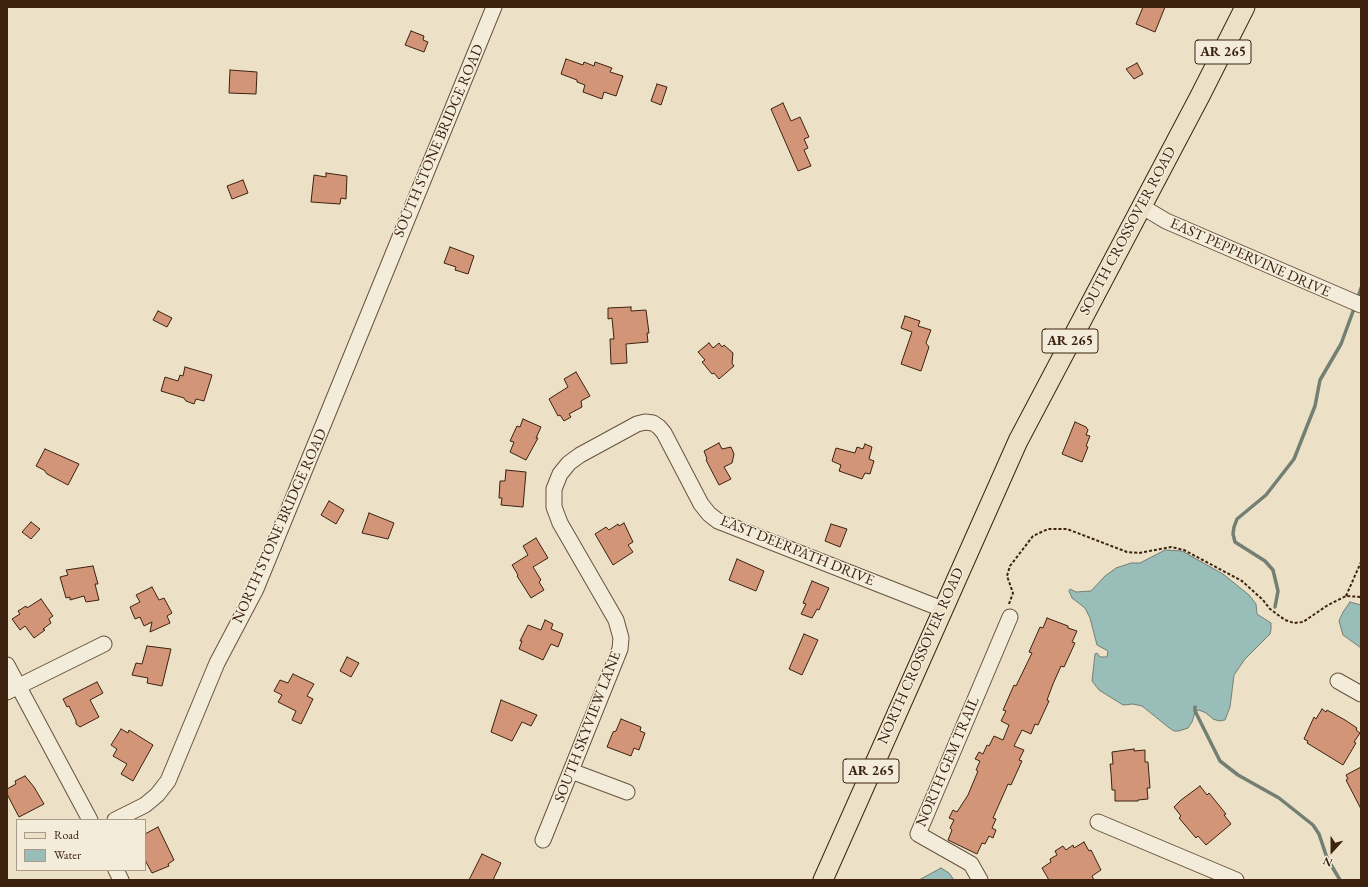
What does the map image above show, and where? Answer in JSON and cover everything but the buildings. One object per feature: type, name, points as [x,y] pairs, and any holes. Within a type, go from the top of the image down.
[{"type":"main road","name":"SOUTH CROSSOVER ROAD","points":[[1001,477],[1041,394],[1245,7]]},
{"type":"main road","name":"NORTH CROSSOVER ROAD","points":[[823,880],[1001,477]]},
{"type":"street","name":"SOUTH STONE BRIDGE ROAD","points":[[383,274],[494,7]]},
{"type":"street","name":"EAST PEPPERVINE DRIVE","points":[[1141,206],[1166,221],[1322,290],[1361,305]]},
{"type":"street","name":"NORTH STONE BRIDGE ROAD","points":[[117,819],[144,805],[157,795],[168,781],[217,663],[256,589],[326,420],[383,274]]},
{"type":"street","name":"SOUTH SKYVIEW LANE","points":[[543,840],[616,660],[621,638],[616,620],[560,523],[554,507],[554,489],[560,474],[569,463],[580,455],[637,424],[645,422],[653,423]]},
{"type":"street","name":"EAST DEERPATH DRIVE","points":[[653,423],[664,433],[701,504],[709,514],[718,521],[942,609]]},
{"type":"street","name":"NORTH GEM TRAIL","points":[[980,880],[971,864],[918,834],[1010,617]]},
{"type":"street","points":[[13,689],[104,644]]},
{"type":"street","points":[[7,665],[13,689],[89,819]]},
{"type":"street","points":[[1338,681],[1361,694]]},
{"type":"street","points":[[571,771],[626,792]]},
{"type":"street","points":[[1098,822],[1236,880]]},
{"type":"street","points":[[116,871],[121,880]]},
{"type":"path","points":[[1010,617],[1008,610],[1013,593],[1007,576],[1010,566],[1033,536],[1048,529],[1067,529],[1127,552],[1139,553],[1171,547],[1184,550],[1242,581],[1263,600],[1270,610],[1285,620],[1294,623],[1303,622],[1328,605],[1346,596],[1361,597]]},
{"type":"path","points":[[1346,596],[1361,562]]},
{"type":"water","points":[[1165,550],[1182,551],[1223,574],[1249,595],[1256,604],[1257,614],[1271,623],[1270,634],[1245,659],[1234,675],[1230,707],[1225,720],[1219,721],[1213,719],[1206,713],[1199,710],[1195,712],[1192,722],[1188,728],[1179,731],[1174,731],[1168,727],[1142,706],[1133,704],[1123,705],[1099,690],[1092,681],[1095,654],[1097,653],[1100,657],[1107,657],[1108,651],[1097,645],[1090,618],[1085,608],[1072,598],[1069,591],[1070,589],[1076,592],[1091,591],[1105,576],[1116,568],[1131,563],[1140,563]]},
{"type":"water","points":[[1350,602],[1361,605],[1361,648],[1343,635],[1339,621]]},
{"type":"water","points":[[941,868],[949,873],[954,880],[919,880]]},
{"type":"waterway","points":[[1357,300],[1361,288]]},
{"type":"waterway","points":[[1275,607],[1278,591],[1273,570],[1265,561],[1235,542],[1233,534],[1234,527],[1237,519],[1266,495],[1294,459],[1315,406],[1320,380],[1341,344],[1355,306]]},
{"type":"waterway","points":[[1195,707],[1195,711],[1220,761],[1238,775],[1279,798],[1313,825],[1319,834],[1327,858],[1340,880]]}]
